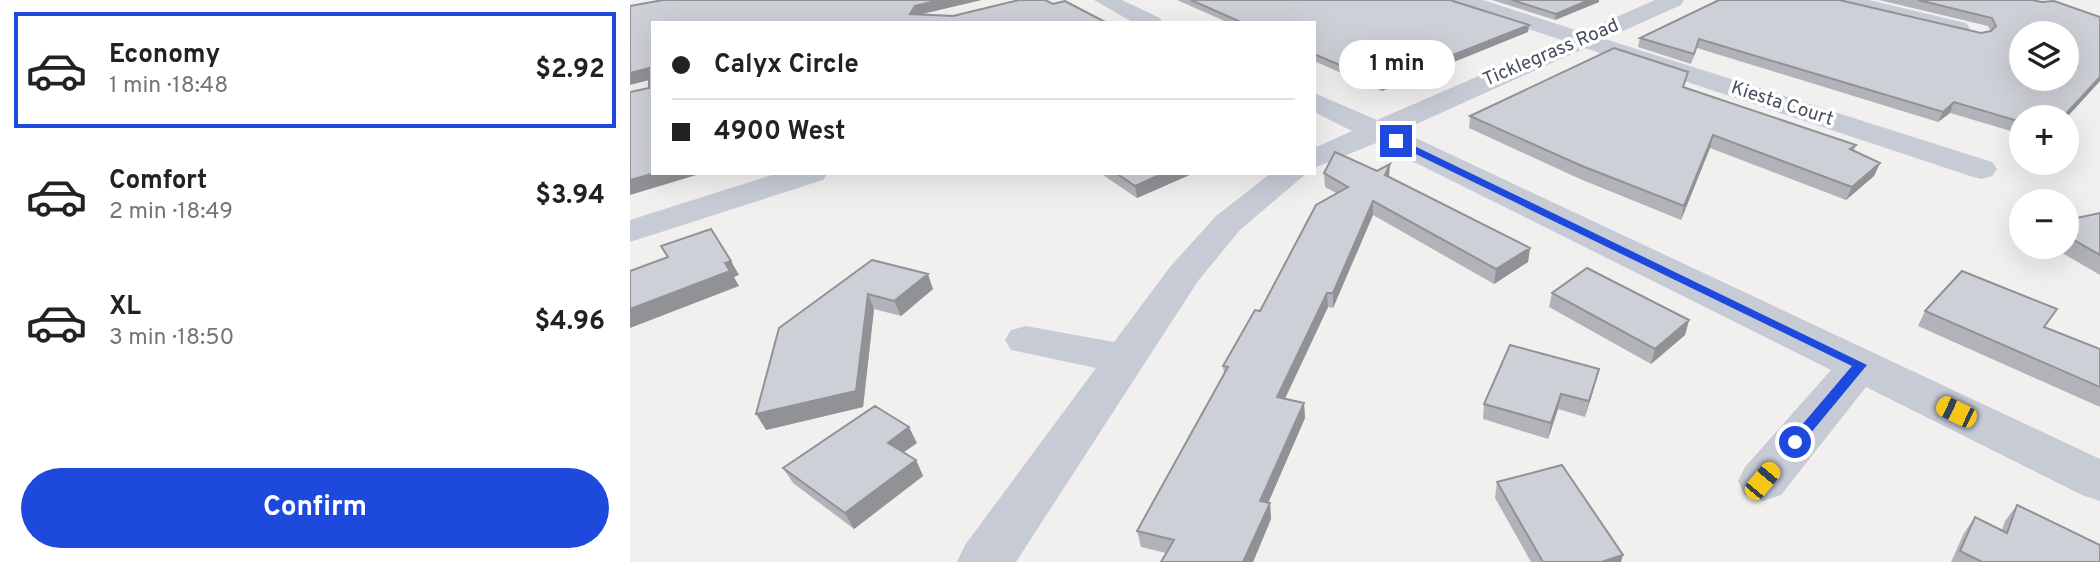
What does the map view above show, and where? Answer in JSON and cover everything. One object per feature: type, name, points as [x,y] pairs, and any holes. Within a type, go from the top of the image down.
[{"type":"street","points":[[1105,0],[1148,21]]},
{"type":"street","name":"Kiesta Court","points":[[1461,0],[1981,169]]},
{"type":"street","name":"Ticklegrass Road","points":[[1316,158],[1374,130],[1673,0]]},
{"type":"street","points":[[1841,0],[1978,33]]},
{"type":"street","points":[[1316,103],[2100,481]]},
{"type":"street","points":[[630,231],[806,175]]},
{"type":"street","points":[[985,562],[1205,247],[1252,201],[1288,175]]},
{"type":"street","points":[[1026,340],[1126,359]]},
{"type":"street","points":[[1762,481],[1860,365]]},
{"type":"building","points":[[663,0],[940,0],[915,6],[910,14],[953,16],[1019,0],[1045,0],[1053,4],[1065,1],[1103,21],[651,21],[651,174],[630,180],[630,92],[649,88],[649,68],[630,73],[630,6]]},
{"type":"building","points":[[1191,0],[1452,0],[1529,25],[1382,83],[1316,55],[1316,21],[1238,21]]},
{"type":"building","points":[[1512,0],[1589,0],[1556,14]]},
{"type":"building","points":[[1719,0],[1839,0],[1981,33],[1991,31],[1996,26],[1992,18],[1918,0],[2054,1],[2100,17],[2100,77],[2074,105],[2009,105],[2009,118],[1954,102],[1943,112],[1699,39],[1694,54],[1640,38]]},
{"type":"building","points":[[1614,48],[1688,72],[1683,87],[1856,145],[1850,149],[1880,163],[1852,187],[1713,135],[1684,206],[1582,166],[1470,116]]},
{"type":"building","points":[[1335,152],[1377,171],[1390,164],[1385,175],[1530,248],[1496,269],[1373,201],[1333,293],[1327,293],[1277,397],[1304,403],[1260,501],[1270,503],[1243,562],[1161,562],[1174,540],[1137,531],[1228,367],[1223,366],[1255,310],[1260,311],[1316,205],[1348,187],[1324,173]]},
{"type":"building","points":[[1119,175],[1160,175],[1135,186]]},
{"type":"building","points":[[2100,213],[2100,255],[2079,243],[2079,217]]},
{"type":"building","points":[[711,229],[731,261],[725,263],[730,271],[630,309],[630,271],[668,257],[661,246]]},
{"type":"building","points":[[872,260],[928,274],[894,301],[868,294],[856,391],[756,414],[779,328]]},
{"type":"building","points":[[1587,268],[1689,320],[1655,349],[1552,293]]},
{"type":"building","points":[[1962,271],[2057,309],[2044,327],[2100,349],[2100,387],[1925,311]]},
{"type":"building","points":[[1510,345],[1599,369],[1589,401],[1561,394],[1551,423],[1484,404]]},
{"type":"building","points":[[875,406],[909,427],[888,443],[916,460],[845,513],[783,468]]},
{"type":"building","points":[[1562,465],[1623,555],[1601,562],[1543,562],[1497,482]]},
{"type":"building","points":[[2017,505],[2100,545],[2100,562],[1982,562],[1960,551],[1975,517],[2007,533]]},
{"type":"route","points":[[1396,141],[1860,365],[1795,442]]}]
